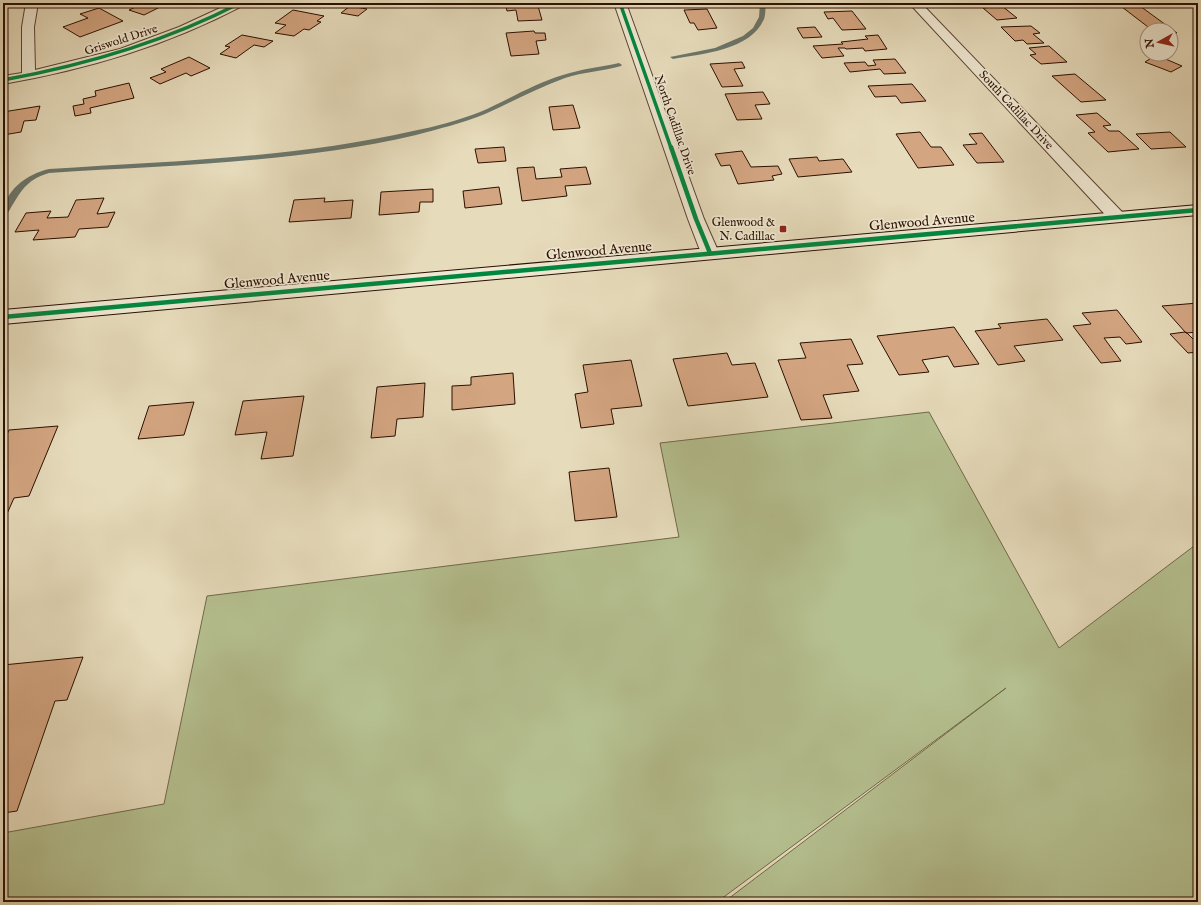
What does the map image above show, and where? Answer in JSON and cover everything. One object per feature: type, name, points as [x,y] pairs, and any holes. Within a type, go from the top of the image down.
[{"type":"street","points":[[29,76],[28,27],[32,3]]},
{"type":"street","name":"Griswold Drive","points":[[3,80],[29,76],[94,61],[144,45],[200,23],[240,3]]},
{"type":"street","name":"North Cadillac Drive","points":[[620,3],[696,219],[710,253]]},
{"type":"street","name":"South Cadillac Drive","points":[[915,3],[1117,217]]},
{"type":"street","name":"Glenwood Avenue","points":[[3,317],[1198,210]]},
{"type":"green space","points":[[929,412],[1059,648],[1198,543],[1198,902],[724,902],[1006,688],[717,902],[3,902],[3,833],[164,804],[207,596],[679,537],[660,443]]},
{"type":"building","points":[[144,3],[166,4],[144,15],[129,10]]},
{"type":"building","points":[[316,3],[333,3],[328,7],[314,5]]},
{"type":"building","points":[[516,3],[547,3],[547,5],[538,6],[542,20],[518,21],[516,10],[507,11],[506,6],[516,5]]},
{"type":"building","points":[[683,3],[716,3],[717,5],[685,7]]},
{"type":"building","points":[[1114,3],[1137,3],[1139,5],[1117,6]]},
{"type":"building","points":[[350,6],[367,9],[358,16],[341,13]]},
{"type":"building","points":[[1002,6],[1017,18],[997,20],[983,8]]},
{"type":"building","points":[[1140,6],[1162,22],[1142,22],[1122,7]]},
{"type":"building","points":[[99,8],[123,21],[80,37],[63,27],[88,18],[80,14]]},
{"type":"building","points":[[707,9],[717,28],[698,30],[694,23],[690,23],[684,10]]},
{"type":"building","points":[[293,10],[324,16],[317,21],[321,22],[309,30],[304,29],[294,36],[275,33],[286,25],[275,23]]},
{"type":"building","points":[[852,11],[866,29],[842,30],[833,18],[828,19],[824,12]]},
{"type":"building","points":[[1031,26],[1040,33],[1033,34],[1044,43],[1027,44],[1023,40],[1015,41],[1001,27]]},
{"type":"building","points":[[815,27],[822,37],[803,38],[797,28]]},
{"type":"building","points":[[534,31],[535,33],[545,33],[546,40],[536,41],[539,54],[511,56],[506,33]]},
{"type":"building","points":[[242,35],[273,41],[264,47],[254,45],[236,58],[220,54],[230,47],[225,46]]},
{"type":"building","points":[[878,35],[887,49],[865,51],[863,48],[838,48],[844,56],[822,58],[813,46],[843,44],[841,42],[868,39],[865,36]]},
{"type":"building","points":[[1049,46],[1067,62],[1041,64],[1030,55],[1036,54],[1029,48]]},
{"type":"building","points":[[189,57],[210,68],[191,76],[186,73],[160,84],[150,78],[166,72],[161,69]]},
{"type":"building","points":[[895,59],[906,73],[884,74],[880,69],[850,72],[844,63],[865,62],[868,66],[876,65],[873,60]]},
{"type":"building","points":[[742,62],[745,68],[734,69],[743,86],[722,87],[710,64]]},
{"type":"building","points":[[1145,62],[1173,62],[1182,66],[1171,72]]},
{"type":"building","points":[[1075,74],[1106,100],[1081,102],[1052,76]]},
{"type":"building","points":[[129,83],[134,98],[90,108],[91,113],[75,116],[73,106],[84,104],[83,99],[96,96],[95,91]]},
{"type":"building","points":[[912,84],[926,101],[901,103],[896,96],[875,97],[868,86]]},
{"type":"building","points":[[763,92],[770,104],[755,105],[762,119],[737,120],[725,94]]},
{"type":"building","points":[[573,105],[580,128],[553,130],[549,107]]},
{"type":"building","points":[[40,106],[36,120],[24,121],[21,132],[3,135],[3,112]]},
{"type":"building","points":[[1097,113],[1111,125],[1103,126],[1109,131],[1119,131],[1139,149],[1108,152],[1088,133],[1095,132],[1076,115]]},
{"type":"building","points":[[920,132],[931,147],[941,147],[954,165],[918,168],[896,134]]},
{"type":"building","points":[[1170,132],[1186,147],[1151,149],[1136,134]]},
{"type":"building","points":[[982,133],[1004,162],[977,163],[963,145],[977,144],[969,134]]},
{"type":"building","points":[[504,147],[506,161],[478,163],[475,149]]},
{"type":"building","points":[[742,151],[751,167],[778,166],[782,174],[772,176],[774,180],[738,184],[730,165],[721,166],[715,154]]},
{"type":"building","points":[[817,157],[819,161],[843,159],[852,172],[798,177],[789,159]]},
{"type":"building","points":[[534,167],[536,179],[562,177],[560,169],[586,167],[591,184],[565,186],[567,196],[522,201],[517,168]]},
{"type":"building","points":[[499,187],[502,204],[465,208],[463,191]]},
{"type":"building","points":[[433,189],[433,202],[420,202],[419,212],[379,215],[381,192]]},
{"type":"building","points":[[104,198],[97,214],[115,212],[108,227],[79,229],[75,237],[33,240],[39,230],[15,232],[26,213],[51,211],[47,218],[68,217],[76,200]]},
{"type":"building","points":[[325,198],[324,202],[353,200],[351,218],[289,222],[294,200]]},
{"type":"building","points":[[1198,303],[1198,332],[1186,333],[1162,306]]},
{"type":"building","points":[[1117,310],[1142,342],[1126,344],[1120,337],[1104,338],[1121,361],[1101,363],[1073,326],[1091,324],[1082,313]]},
{"type":"building","points":[[1047,319],[1063,340],[1014,346],[1025,361],[998,365],[975,331],[1001,328],[998,324]]},
{"type":"building","points":[[954,327],[979,364],[954,367],[948,356],[922,360],[929,372],[899,375],[877,336]]},
{"type":"building","points":[[1185,332],[1198,344],[1198,352],[1188,353],[1170,334]]},
{"type":"building","points":[[851,339],[863,364],[847,365],[859,391],[823,395],[832,418],[801,420],[778,360],[806,358],[800,343]]},
{"type":"building","points":[[727,353],[732,365],[755,363],[768,397],[688,406],[673,359]]},
{"type":"building","points":[[631,360],[642,406],[611,409],[614,424],[581,428],[575,394],[588,392],[583,365]]},
{"type":"building","points":[[513,373],[515,404],[452,410],[452,386],[471,385],[471,377]]},
{"type":"building","points":[[425,383],[423,417],[397,419],[395,436],[371,438],[377,387]]},
{"type":"building","points":[[304,396],[293,456],[261,459],[267,432],[235,435],[243,401]]},
{"type":"building","points":[[194,402],[184,435],[138,439],[149,406]]},
{"type":"building","points":[[58,426],[29,496],[14,498],[6,516],[3,517],[3,443],[9,430]]},
{"type":"building","points":[[609,468],[617,517],[575,521],[569,472]]},
{"type":"building","points":[[83,657],[67,700],[55,701],[17,811],[3,813],[3,665]]},
{"type":"waterway","points":[[673,57],[716,49],[745,38],[755,29],[762,17],[763,3]]},
{"type":"waterway","points":[[3,214],[16,192],[26,181],[32,177],[49,171],[295,154],[349,146],[415,133],[447,124],[482,113],[531,89],[565,76],[619,65]]},
{"type":"cycle path","points":[[3,80],[34,75],[125,52],[184,30],[240,3]]},
{"type":"cycle path","points":[[620,3],[696,219],[710,253]]},
{"type":"cycle path","points":[[3,317],[1198,210]]},
{"type":"place","name":"Glenwood & N. Cadillac","points":[[783,229]]}]
